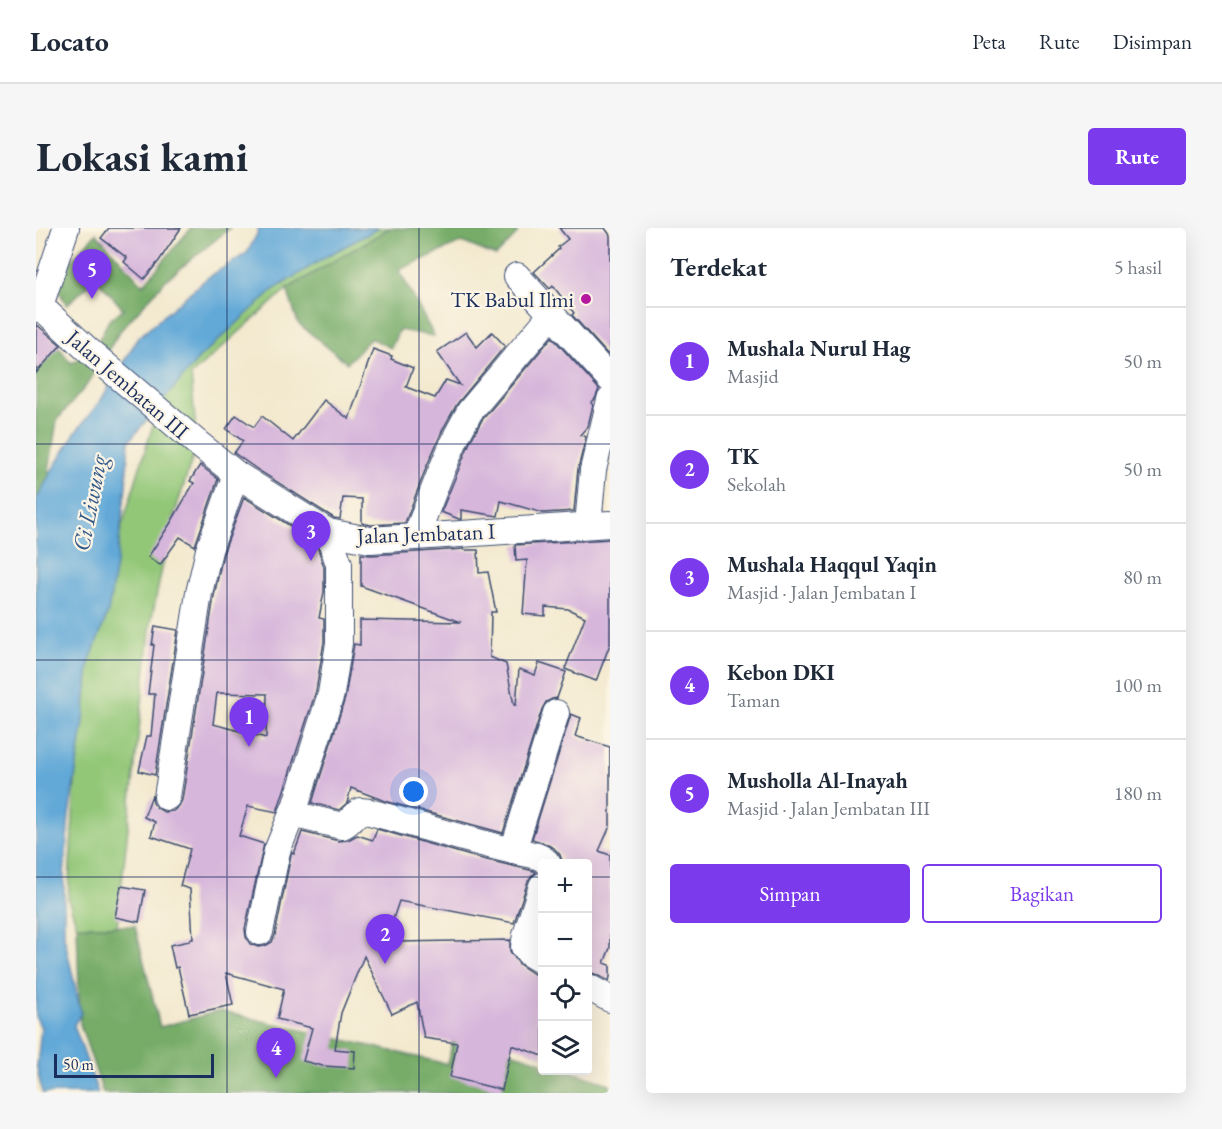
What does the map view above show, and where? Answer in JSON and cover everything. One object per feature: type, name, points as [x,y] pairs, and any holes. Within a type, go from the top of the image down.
[{"type":"street","name":"Jalan Jembatan III","points":[[66,228],[38,308],[197,444]]},
{"type":"street","points":[[517,276],[610,379]]},
{"type":"street","points":[[416,536],[440,474],[470,411],[552,314]]},
{"type":"street","points":[[599,525],[593,470],[610,400]]},
{"type":"street","name":"Jalan Jembatan I","points":[[197,444],[236,474],[328,532],[370,540],[599,525]]},
{"type":"street","points":[[167,796],[199,593],[209,550],[236,474]]},
{"type":"street","points":[[260,932],[277,851],[292,814],[331,694],[339,643],[339,564],[328,532]]},
{"type":"street","points":[[513,851],[556,713]]},
{"type":"street","points":[[292,814],[342,826],[360,811],[370,812],[544,859]]},
{"type":"street","points":[[538,900],[524,946],[530,954],[538,958]]},
{"type":"street","points":[[592,989],[610,999]]},
{"type":"green space","points":[[191,228],[230,228],[166,280],[120,331],[86,386],[57,420],[49,471],[58,533],[36,596],[36,366],[57,345],[71,363],[94,349],[109,320],[123,309],[96,278],[67,305],[53,281],[96,233],[143,285]]},
{"type":"green space","points":[[335,228],[390,228],[287,289],[191,375],[197,444],[171,525],[151,622],[117,926],[77,926],[68,899],[81,683],[109,568],[160,402],[162,370]]},
{"type":"green space","points":[[390,228],[517,228],[517,234],[496,256],[462,242],[399,270],[434,336],[399,330],[391,348],[371,338],[347,363],[298,323],[287,289]]},
{"type":"green space","points":[[77,926],[135,926],[160,1027],[220,1011],[447,1064],[455,1034],[538,1061],[538,1075],[582,1075],[610,1084],[610,1093],[103,1093],[80,1024]]},
{"type":"water","name":"Ci Liwung","points":[[258,228],[379,228],[327,256],[273,290],[199,358],[129,441],[126,486],[108,612],[89,663],[84,721],[69,815],[64,875],[64,936],[81,1013],[74,1025],[98,1093],[42,1093],[37,1067],[41,1028],[36,1017],[36,501],[75,433],[101,400],[138,338],[207,278],[247,253]]},
{"type":"building","points":[[109,228],[181,228],[144,279],[124,262],[127,258],[101,238]]},
{"type":"building","points":[[559,228],[605,228],[610,235],[610,357],[572,315],[574,313],[553,286],[550,289],[534,272],[568,239]]},
{"type":"building","points":[[36,324],[61,345],[36,373]]},
{"type":"building","points":[[466,332],[477,347],[492,332],[505,346],[457,404],[443,429],[405,523],[371,525],[362,523],[362,499],[343,498],[340,519],[334,518],[234,453],[243,441],[226,429],[236,415],[254,427],[262,416],[293,441],[324,400],[349,419],[373,349],[392,356],[391,359],[413,368],[406,387],[435,398],[446,380],[460,385],[437,352]]},
{"type":"building","points":[[552,337],[599,389],[591,403],[593,405],[588,426],[580,435],[586,437],[578,469],[574,511],[543,513],[501,501],[498,516],[461,510],[461,519],[459,519],[441,512],[470,442],[482,420]]},
{"type":"building","points":[[200,465],[218,479],[195,546],[180,537],[160,565],[148,557],[194,483],[190,481]]},
{"type":"building","points":[[244,497],[316,542],[324,567],[324,592],[319,618],[324,619],[324,642],[316,691],[277,812],[248,806],[239,836],[264,844],[245,929],[250,944],[258,947],[272,942],[291,855],[294,854],[302,832],[339,841],[348,840],[357,835],[373,840],[377,829],[474,857],[534,871],[536,873],[528,881],[514,923],[399,901],[387,937],[399,938],[399,942],[510,940],[510,951],[519,964],[538,975],[538,1054],[512,1045],[502,1090],[450,1077],[457,1043],[424,1038],[417,1002],[392,1014],[364,956],[341,1013],[335,1049],[355,1051],[354,1068],[323,1066],[303,1061],[312,1028],[277,1019],[284,989],[226,973],[233,1005],[189,1014],[178,967],[175,968],[170,945],[193,939],[190,889],[180,886],[190,849],[151,836],[155,822],[144,817],[152,795],[153,803],[164,812],[173,811],[182,800],[214,596],[223,554]],"holes":[[[217,693],[267,694],[266,738],[213,724]]]},
{"type":"building","points":[[610,539],[610,644],[596,681],[565,669],[585,617],[568,609],[545,607],[545,616],[523,614],[527,560],[516,561],[515,545]]},
{"type":"building","points":[[478,550],[479,573],[488,572],[496,612],[491,612],[490,657],[506,664],[514,705],[516,705],[519,669],[535,675],[539,663],[566,672],[557,698],[546,702],[542,709],[503,833],[385,801],[351,788],[347,803],[339,810],[312,803],[345,698],[354,644],[360,645],[360,620],[461,622],[361,586],[361,554]]},
{"type":"building","points":[[155,626],[178,630],[155,775],[139,771],[147,736],[151,736],[155,694],[148,694]]},
{"type":"building","points":[[571,714],[581,718],[575,736],[610,747],[610,826],[599,851],[610,855],[610,948],[604,963],[610,965],[609,981],[592,973],[592,859],[561,859],[554,848],[532,839]]},
{"type":"building","points":[[121,886],[145,890],[139,922],[115,917]]},
{"type":"place","name":"Musholla Al-Inayah","points":[[92,299]]},
{"type":"place","name":"TK Babul Ilmi","points":[[586,299]]},
{"type":"place","name":"Mushala Haqqul Yaqin","points":[[311,561]]},
{"type":"place","name":"Mushala Nurul Hag","points":[[249,747]]},
{"type":"place","name":"TK","points":[[385,964]]},
{"type":"place","name":"Kebon DKI","points":[[276,1078]]}]
